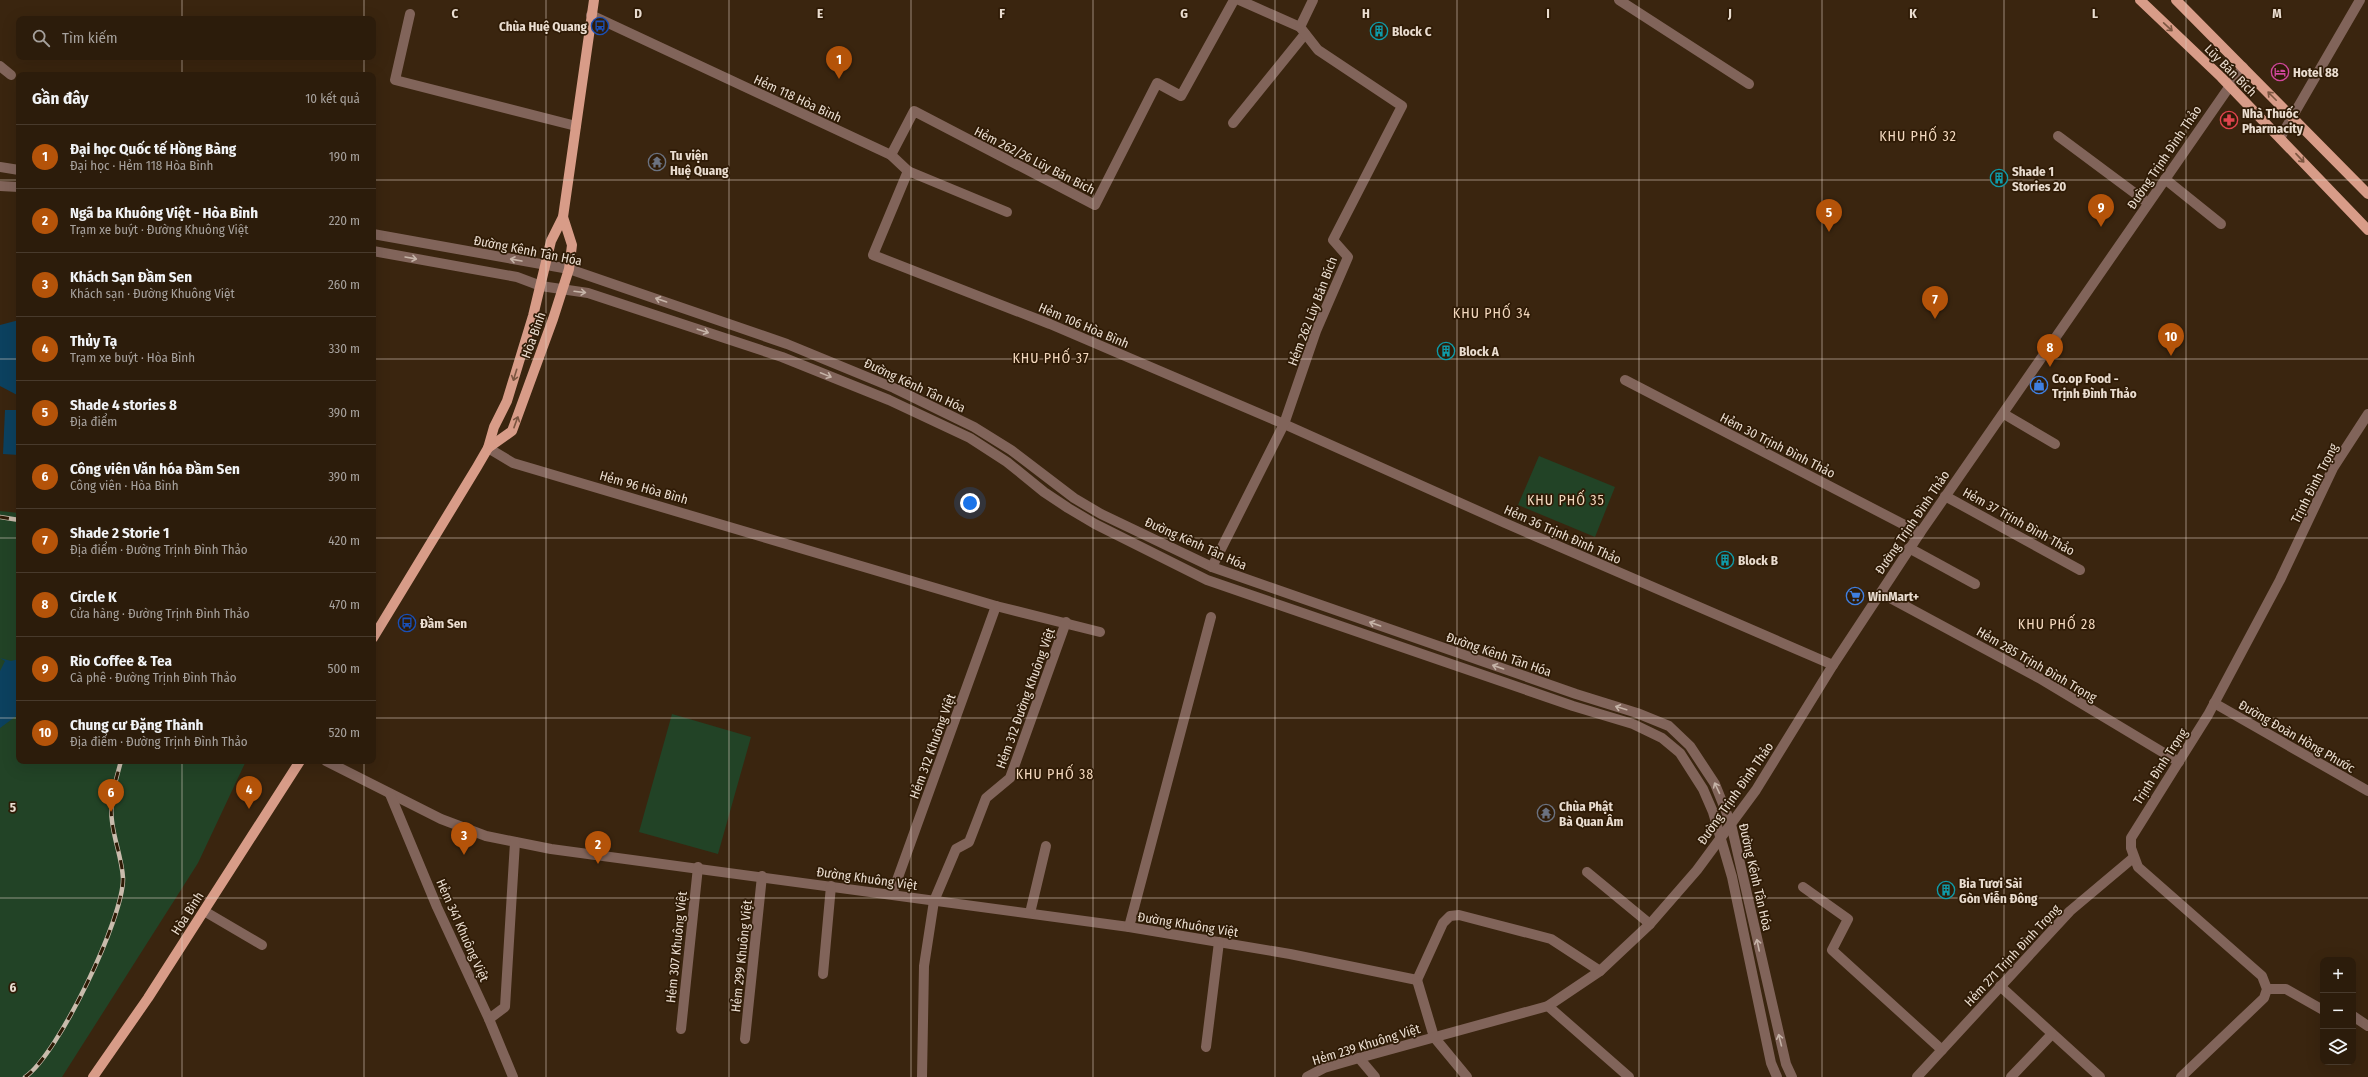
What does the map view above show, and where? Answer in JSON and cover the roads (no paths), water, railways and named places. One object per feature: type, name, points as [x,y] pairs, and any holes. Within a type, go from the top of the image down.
[{"type":"main road","name":"Hòa Bình","points":[[376,633],[488,448],[494,427],[507,401],[541,286],[551,241],[563,217],[594,0]]},
{"type":"main road","name":"Lũy Bán Bích","points":[[2140,0],[2229,85],[2368,230]]},
{"type":"main road","name":"Lũy Bán Bích","points":[[2176,0],[2368,194]]},
{"type":"main road","name":"Hòa Bình","points":[[488,448],[512,431],[569,269],[572,245],[563,217]]},
{"type":"main road","name":"Hòa Bình","points":[[93,1077],[148,998],[298,764]]},
{"type":"street","name":"Hẻm 262/26 Lũy Bán Bích","points":[[891,155],[914,111],[1095,205],[1157,83],[1181,96],[1234,0]]},
{"type":"street","points":[[1238,0],[1302,30]]},
{"type":"street","points":[[1233,123],[1302,30],[1313,0]]},
{"type":"street","points":[[1619,0],[1749,84]]},
{"type":"street","points":[[2280,138],[2360,0]]},
{"type":"street","points":[[410,14],[395,80],[576,126]]},
{"type":"street","name":"Hẻm 118 Hòa Bình","points":[[591,15],[891,155],[908,171]]},
{"type":"street","name":"Hẻm 262 Lũy Bán Bích","points":[[1212,567],[1284,424],[1316,331],[1348,257],[1333,240],[1402,106],[1318,50],[1302,30]]},
{"type":"street","points":[[0,66],[12,75]]},
{"type":"street","name":"Đường Trịnh Đình Thảo","points":[[1434,1037],[1548,1006],[1600,971],[1650,924],[1698,870],[1756,790],[1833,665],[1909,548],[2004,414],[2242,67]]},
{"type":"street","points":[[2058,136],[2148,203]]},
{"type":"street","points":[[0,167],[16,170]]},
{"type":"street","points":[[908,171],[1007,212]]},
{"type":"street","name":"Hẻm 106 Hòa Bình","points":[[908,171],[873,255],[1050,324],[1284,424]]},
{"type":"street","points":[[2165,179],[2221,224]]},
{"type":"street","points":[[0,186],[16,187]]},
{"type":"street","name":"Đường Kênh Tân Hóa","points":[[376,235],[569,269],[787,344],[894,388],[974,427],[1011,450],[1074,498],[1094,510],[1212,567],[1576,694],[1638,713],[1669,726],[1690,746],[1715,784],[1731,824],[1768,990],[1786,1064],[1792,1077]]},
{"type":"street","name":"Đường Kênh Tân Hóa","points":[[376,252],[517,277],[541,286],[588,293],[775,355],[889,400],[970,438],[1007,462],[1044,492],[1095,524],[1207,580],[1573,706],[1634,724],[1662,738],[1680,753],[1703,789],[1714,812],[1732,877],[1771,1063],[1777,1077]]},
{"type":"street","name":"Hẻm 30 Trịnh Đình Thảo","points":[[1625,380],[1920,533]]},
{"type":"street","points":[[2004,414],[2055,444]]},
{"type":"street","name":"Trịnh Đình Trọng","points":[[2133,858],[2130,848],[2134,832],[2179,762],[2214,703],[2280,580],[2333,468],[2368,414]]},
{"type":"street","name":"Hẻm 36 Trịnh Đình Thảo","points":[[1284,424],[1505,523],[1833,665]]},
{"type":"street","name":"Hẻm 96 Hòa Bình","points":[[488,448],[513,463],[795,545],[996,606],[1066,622],[1100,632]]},
{"type":"street","name":"Hẻm 37 Trịnh Đình Thảo","points":[[1945,496],[2080,570]]},
{"type":"street","points":[[1909,548],[1975,584]]},
{"type":"street","points":[[1220,584],[1226,580],[1225,572]]},
{"type":"street","points":[[1241,592],[1240,584],[1246,579]]},
{"type":"street","name":"Hẻm 285 Trịnh Đình Trọng","points":[[1881,593],[2039,678],[2179,762]]},
{"type":"street","name":"Hẻm 312 Khuông Việt","points":[[892,894],[996,606]]},
{"type":"street","points":[[1129,927],[1211,617]]},
{"type":"street","name":"Hẻm 312 Đường Khuông Việt","points":[[922,1077],[924,966],[934,900],[956,849],[968,842],[986,798],[1010,778],[1066,622]]},
{"type":"street","name":"Đường Đoàn Hồng Phước","points":[[2214,703],[2368,791]]},
{"type":"street","name":"Đường Khuông Việt","points":[[332,764],[390,794],[448,821],[486,836],[515,842],[551,849],[698,867],[1129,927],[1219,942],[1417,980]]},
{"type":"street","name":"Hẻm 341 Khuông Việt","points":[[390,794],[437,906],[490,1019],[512,1077]]},
{"type":"street","points":[[490,1019],[505,1006],[515,842]]},
{"type":"street","points":[[1030,913],[1046,846]]},
{"type":"street","points":[[2133,858],[2145,874],[2262,976],[2267,989],[2264,998],[2181,1077]]},
{"type":"street","name":"Hẻm 271 Trịnh Đình Trọng","points":[[1917,1077],[2070,911],[2133,858]]},
{"type":"street","name":"Hẻm 307 Khuông Việt","points":[[681,1029],[698,867]]},
{"type":"street","points":[[1587,872],[1650,924]]},
{"type":"street","name":"Hẻm 299 Khuông Việt","points":[[746,1039],[762,876]]},
{"type":"street","points":[[823,974],[831,886]]},
{"type":"street","points":[[1803,887],[1848,919],[1832,950],[1942,1050]]},
{"type":"street","points":[[204,911],[262,945]]},
{"type":"street","points":[[1467,1077],[1434,1037],[1417,980],[1443,923],[1450,916],[1459,915],[1551,939],[1600,971]]},
{"type":"street","points":[[1206,1047],[1219,942]]},
{"type":"street","points":[[2000,986],[2100,1077]]},
{"type":"street","points":[[2267,989],[2286,989],[2320,1008]]},
{"type":"street","points":[[1548,1006],[1629,1077]]},
{"type":"street","points":[[2356,1018],[2368,1026]]},
{"type":"street","points":[[2011,1077],[2052,1034]]},
{"type":"street","name":"Hẻm 239 Khuông Việt","points":[[1307,1077],[1324,1068],[1434,1037]]},
{"type":"street","points":[[1359,1058],[1375,1077]]},
{"type":"water","points":[[16,321],[16,394],[0,386],[0,325]]},
{"type":"water","points":[[5,410],[16,410],[16,455],[3,454]]},
{"type":"water","points":[[0,658],[11,661],[16,660],[16,716],[0,728],[0,671],[5,661]]},
{"type":"railway","points":[[0,517],[16,520]]},
{"type":"railway","points":[[25,1077],[39,1064],[71,1015],[87,984],[113,922],[120,897],[123,878],[111,813],[111,806],[120,764]]},
{"type":"place","name":"Chùa Huệ Quang","points":[[600,26]]},
{"type":"place","name":"Block C","points":[[1379,31]]},
{"type":"place","name":"Hotel 88","points":[[2280,72]]},
{"type":"place","name":"Đại học Quốc tế Hồng Bàng","points":[[839,79]]},
{"type":"place","name":"Nhà Thuốc Pharmacity","points":[[2229,120]]},
{"type":"place","name":"Tu viện Huệ Quang","points":[[657,162]]},
{"type":"place","name":"Shade 1 Stories 20","points":[[1999,178]]},
{"type":"place","name":"Rio Coffee & Tea","points":[[2101,227]]},
{"type":"place","name":"Shade 4 stories 8","points":[[1829,232]]},
{"type":"place","name":"Shade 2 Storie 1","points":[[1935,319]]},
{"type":"place","name":"Block A","points":[[1446,351]]},
{"type":"place","name":"Chung cư Đặng Thành","points":[[2171,356]]},
{"type":"place","name":"Circle K","points":[[2050,367]]},
{"type":"place","name":"Co.op Food - Trịnh Đình Thảo","points":[[2039,385]]},
{"type":"place","name":"Block B","points":[[1725,560]]},
{"type":"place","name":"WinMart+","points":[[1855,596]]},
{"type":"place","name":"Đầm Sen","points":[[407,623]]},
{"type":"place","name":"Thủy Tạ","points":[[249,809]]},
{"type":"place","name":"Công viên Văn hóa Đầm Sen","points":[[111,812]]},
{"type":"place","name":"Chùa Phật Bà Quan Âm","points":[[1546,813]]},
{"type":"place","name":"Khách Sạn Đầm Sen","points":[[464,855]]},
{"type":"place","name":"Ngã ba Khuông Việt - Hòa Bình","points":[[598,864]]},
{"type":"place","name":"Bia Tươi Sài Gòn Viễn Đông","points":[[1946,890]]},
{"type":"district","name":"KHU PHỐ 32","points":[[1918,136]]},
{"type":"district","name":"KHU PHỐ 34","points":[[1492,313]]},
{"type":"district","name":"KHU PHỐ 37","points":[[1051,358]]},
{"type":"district","name":"KHU PHỐ 35","points":[[1566,500]]},
{"type":"district","name":"KHU PHỐ 28","points":[[2057,624]]},
{"type":"district","name":"KHU PHỐ 38","points":[[1055,774]]}]
